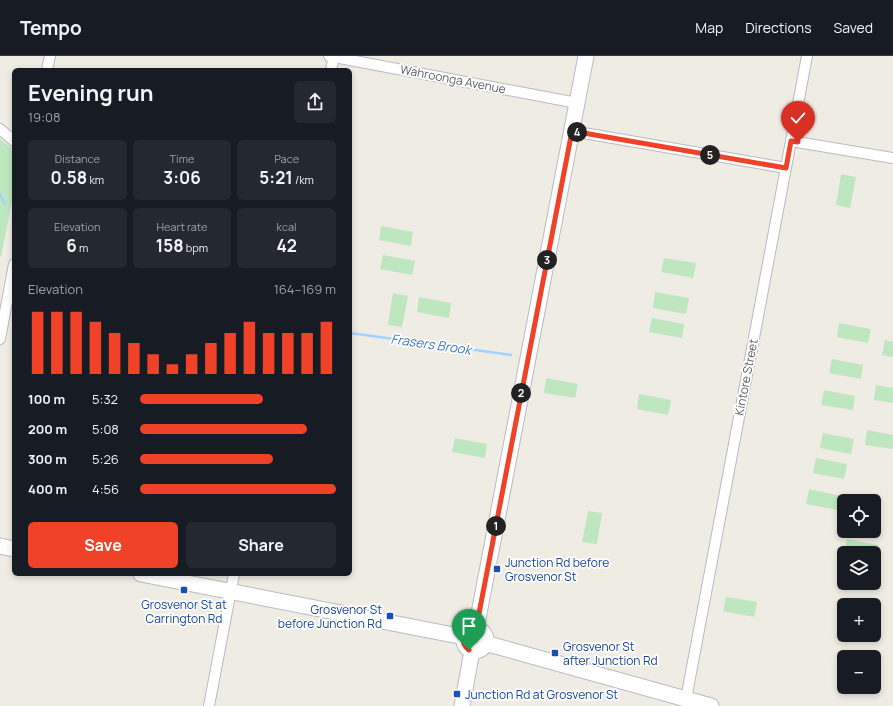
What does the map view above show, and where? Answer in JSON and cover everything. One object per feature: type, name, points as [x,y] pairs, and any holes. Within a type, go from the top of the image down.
[{"type":"main road","points":[[151,576],[231,592],[470,633],[482,631],[485,636],[485,645],[478,651],[472,651],[465,646],[463,640],[470,633],[586,56]]},
{"type":"main road","points":[[0,546],[12,549]]},
{"type":"main road","points":[[486,642],[492,645],[712,706]]},
{"type":"main road","points":[[462,706],[472,651]]},
{"type":"street","points":[[47,68],[50,56]]},
{"type":"street","points":[[331,68],[332,56]]},
{"type":"street","name":"Wahroonga Avenue","points":[[332,56],[577,103]]},
{"type":"street","name":"Kintore Street","points":[[686,699],[807,56]]},
{"type":"street","points":[[0,129],[12,139]]},
{"type":"street","points":[[572,131],[786,168]]},
{"type":"street","points":[[791,141],[893,158]]},
{"type":"street","points":[[0,339],[12,275]]},
{"type":"street","points":[[209,706],[234,576]]},
{"type":"green space","points":[[0,139],[12,148],[12,201],[1,257]]},
{"type":"green space","points":[[841,174],[856,177],[850,208],[836,205]]},
{"type":"green space","points":[[381,226],[413,232],[411,246],[379,240]]},
{"type":"green space","points":[[383,255],[415,261],[412,275],[380,269]]},
{"type":"green space","points":[[664,258],[696,263],[693,278],[661,272]]},
{"type":"green space","points":[[655,292],[689,298],[686,314],[653,308]]},
{"type":"green space","points":[[393,293],[408,296],[402,327],[388,325]]},
{"type":"green space","points":[[419,297],[451,303],[449,318],[417,312]]},
{"type":"green space","points":[[652,318],[684,324],[682,338],[649,332]]},
{"type":"green space","points":[[839,323],[871,329],[868,343],[837,337]]},
{"type":"green space","points":[[885,340],[893,342],[893,357],[882,355]]},
{"type":"green space","points":[[832,359],[863,365],[861,379],[829,373]]},
{"type":"green space","points":[[546,378],[578,384],[575,398],[544,393]]},
{"type":"green space","points":[[876,385],[893,388],[893,403],[874,400]]},
{"type":"green space","points":[[824,390],[855,396],[853,410],[821,405]]},
{"type":"green space","points":[[639,394],[671,400],[668,415],[637,409]]},
{"type":"green space","points":[[867,430],[893,435],[893,449],[865,445]]},
{"type":"green space","points":[[823,433],[854,439],[851,454],[820,448]]},
{"type":"green space","points":[[455,438],[487,444],[485,458],[452,452]]},
{"type":"green space","points":[[816,458],[847,464],[844,479],[813,473]]},
{"type":"green space","points":[[809,489],[837,495],[837,510],[806,504]]},
{"type":"green space","points":[[588,511],[602,513],[597,544],[582,542]]},
{"type":"green space","points":[[847,539],[878,545],[878,546],[846,546]]},
{"type":"green space","points":[[726,597],[757,602],[754,617],[723,611]]},
{"type":"waterway","name":"Frasers Brook","points":[[0,194],[5,204]]},
{"type":"waterway","name":"Frasers Brook","points":[[352,333],[511,355]]},
{"type":"place","name":"Junction Rd before Grosvenor St","points":[[497,569]]},
{"type":"place","name":"Grosvenor St at Carrington Rd","points":[[184,590]]},
{"type":"place","name":"Grosvenor St before Junction Rd","points":[[390,616]]},
{"type":"place","name":"Grosvenor St after Junction Rd","points":[[555,653]]},
{"type":"place","name":"Junction Rd at Grosvenor St","points":[[457,694]]},
{"type":"route","points":[[469,650],[465,646],[463,640],[467,631],[476,629],[572,131],[786,168],[791,141],[798,142]]}]
